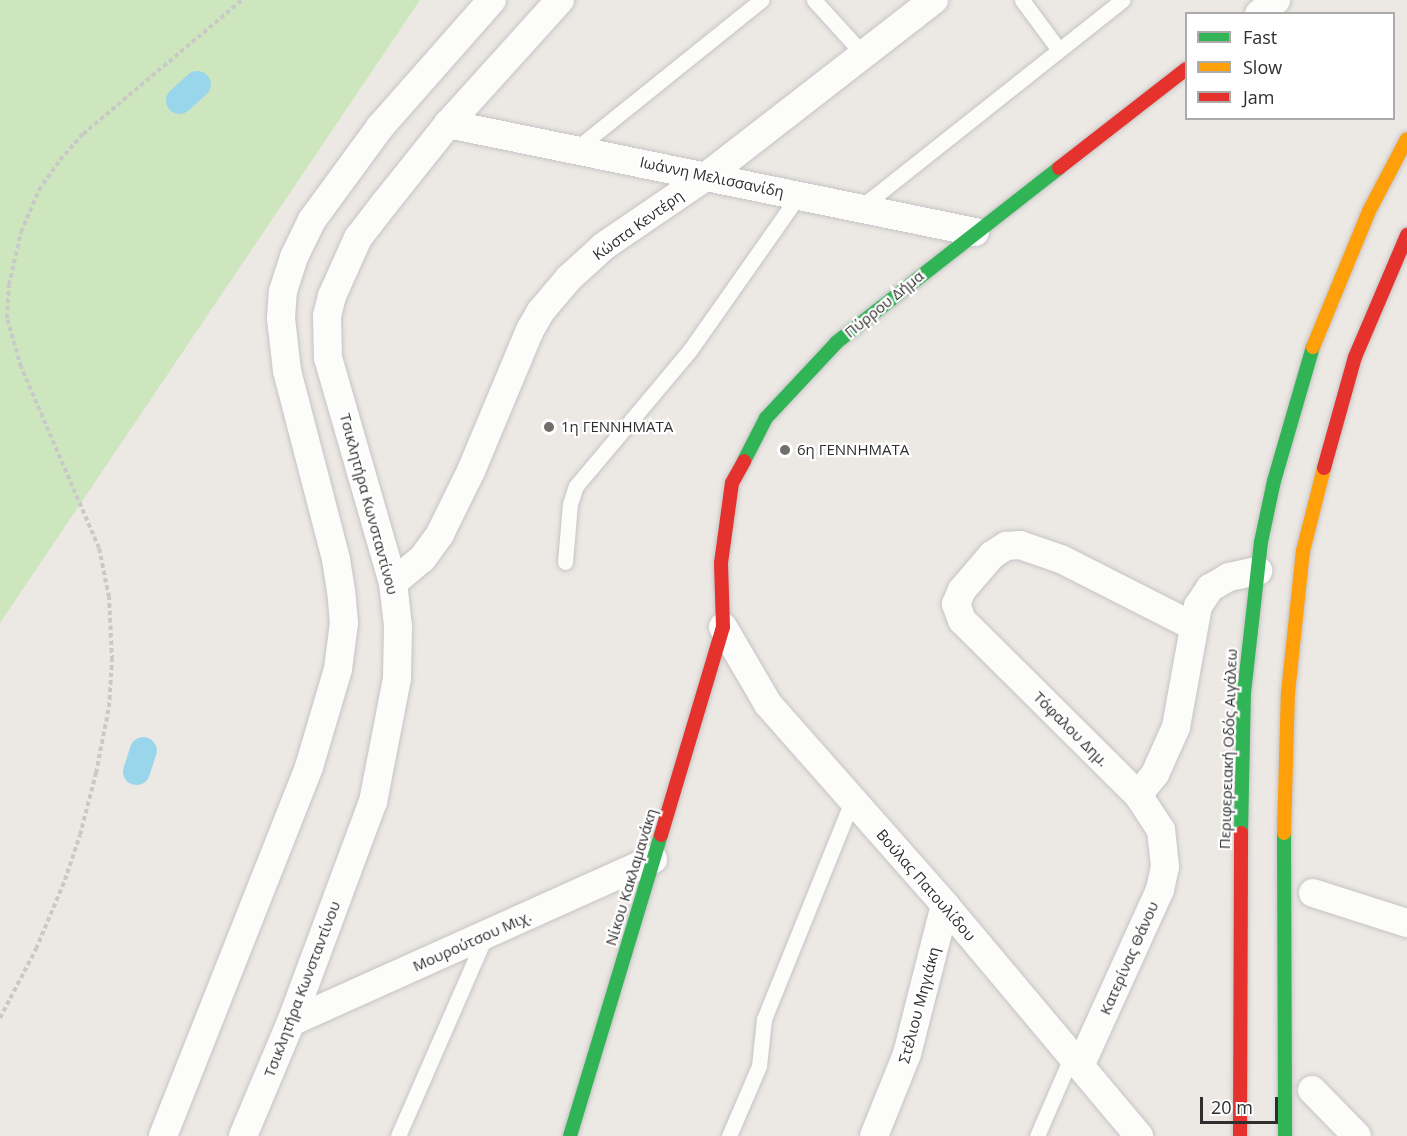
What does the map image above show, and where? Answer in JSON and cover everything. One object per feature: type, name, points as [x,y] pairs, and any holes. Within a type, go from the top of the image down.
[{"type":"main road","name":"Πύρρου Δήμα","points":[[723,627],[721,563],[732,483],[766,418],[837,342],[1185,70]]},
{"type":"main road","name":"Περιφερειακή Οδός Αιγάλεω","points":[[1240,1136],[1239,922],[1244,693],[1258,571],[1274,482],[1315,342],[1370,211],[1407,139]]},
{"type":"main road","points":[[1285,1136],[1284,780],[1288,693],[1303,551],[1316,495],[1355,357],[1407,235]]},
{"type":"main road","name":"Νίκου Κακλαμανάκη","points":[[570,1136],[723,627]]},
{"type":"street","points":[[163,1136],[309,767],[338,669],[344,623],[341,591],[336,559],[287,371],[281,318],[283,291],[294,257],[312,220],[380,128],[492,0]]},
{"type":"street","name":"Τσικλητήρα Κωνσταντίνου","points":[[243,1136],[291,1022],[373,801],[397,678],[398,626],[393,583],[328,358],[327,316],[341,273],[358,238],[448,124],[560,0]]},
{"type":"street","name":"Κώστα Κεντέρη","points":[[393,583],[422,560],[440,534],[471,471],[530,330],[542,311],[569,278],[604,246],[708,175],[934,0]]},
{"type":"street","points":[[1261,12],[1276,0]]},
{"type":"street","name":"Ιωάννη Μελισσανίδη","points":[[448,124],[708,175],[975,232]]},
{"type":"street","name":"Τόφαλου Δημ.","points":[[1165,849],[1161,830],[1137,795],[962,620],[956,604],[962,590],[992,555],[1006,546],[1020,545],[1061,559],[1193,626]]},
{"type":"street","points":[[1137,795],[1155,774],[1176,727],[1198,606],[1210,588],[1229,577],[1258,571]]},
{"type":"street","name":"Βούλας Πατουλίδου","points":[[723,627],[768,704],[945,905],[1139,1136]]},
{"type":"street","name":"Κατερίνας Θάνου","points":[[1076,1059],[1160,890],[1165,867],[1165,849]]},
{"type":"street","name":"Μουρούτσου Μιχ.","points":[[291,1022],[653,860]]},
{"type":"street","points":[[1313,892],[1407,923]]},
{"type":"street","name":"Στέλιου Μηγιάκη","points":[[874,1136],[907,1054],[945,905]]},
{"type":"street","points":[[1312,1090],[1357,1136]]},
{"type":"lane","points":[[576,149],[761,0]]},
{"type":"lane","points":[[814,0],[862,54]]},
{"type":"lane","points":[[1022,0],[1059,50]]},
{"type":"lane","points":[[860,208],[1122,0]]},
{"type":"lane","points":[[565,562],[570,504],[576,486],[690,350],[799,195]]},
{"type":"lane","points":[[729,1136],[759,1066],[764,1019],[852,801]]},
{"type":"lane","points":[[398,1136],[486,935]]},
{"type":"lane","points":[[1037,1136],[1076,1059]]},
{"type":"path","points":[[0,1018],[36,949],[65,880],[80,835],[106,718],[112,660],[109,597],[99,548],[21,367],[7,318],[9,285],[21,232],[39,190],[60,160],[83,134],[242,0]]},
{"type":"green space","points":[[0,0],[420,0],[0,623]]},
{"type":"waterway","points":[[179,100],[197,84]]},
{"type":"waterway","points":[[136,771],[143,750]]},
{"type":"traffic: fast","points":[[744,461],[766,418],[837,342],[1059,168]]},
{"type":"traffic: fast","points":[[1241,833],[1244,693],[1261,542],[1274,481],[1313,347]]},
{"type":"traffic: fast","points":[[1284,833],[1285,1136]]},
{"type":"traffic: fast","points":[[570,1136],[661,835]]},
{"type":"traffic: slow","points":[[1313,347],[1369,211],[1407,139]]},
{"type":"traffic: slow","points":[[1284,833],[1288,693],[1303,551],[1324,468]]},
{"type":"traffic: jam","points":[[1059,168],[1185,70]]},
{"type":"traffic: jam","points":[[1324,468],[1355,357],[1407,235]]},
{"type":"traffic: jam","points":[[661,835],[723,627],[721,563],[732,483],[744,461]]},
{"type":"traffic: jam","points":[[1240,1136],[1241,833]]},
{"type":"place","name":"1η ΓΕΝΝΗΜΑΤΑ","points":[[549,427]]},
{"type":"place","name":"6η ΓΕΝΝΗΜΑΤΑ","points":[[785,450]]}]
